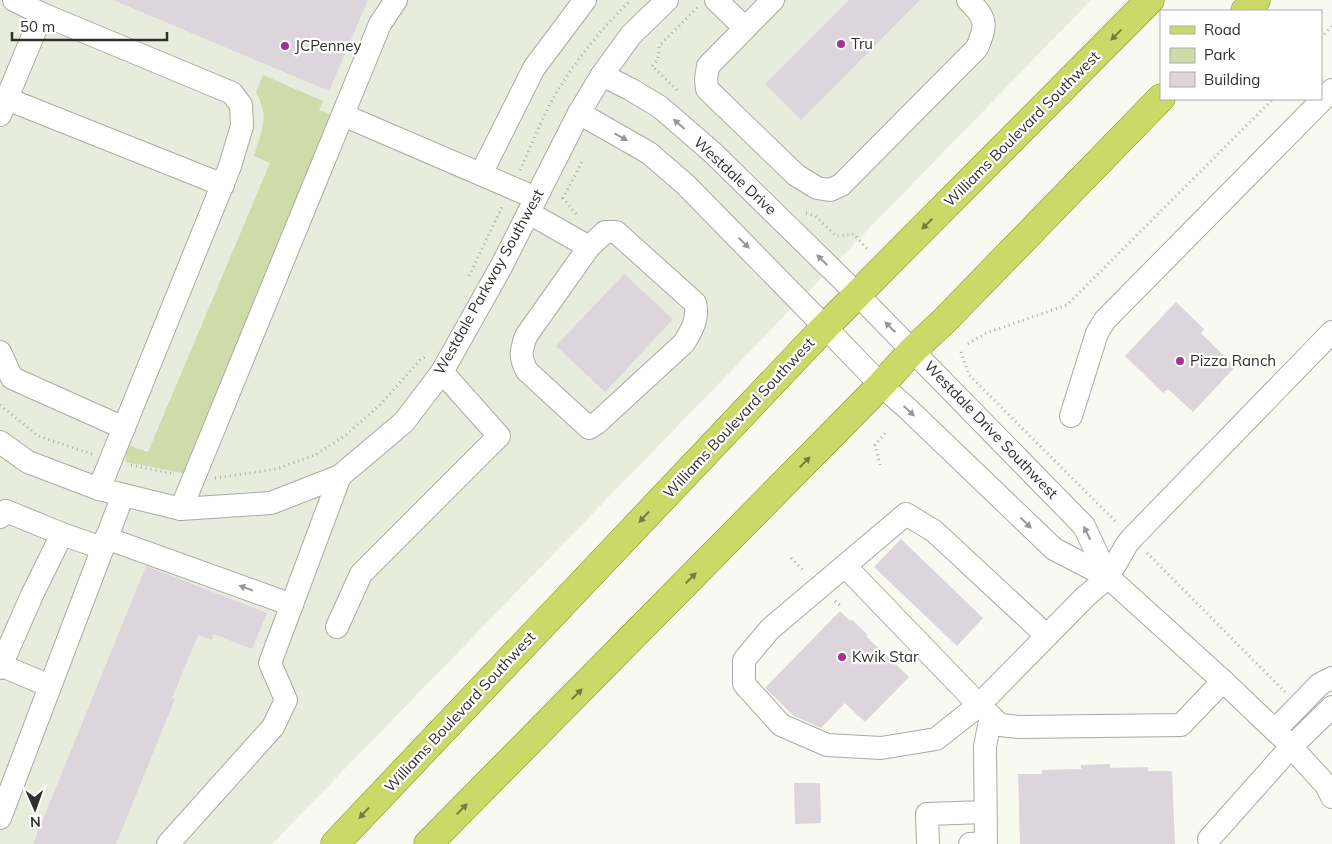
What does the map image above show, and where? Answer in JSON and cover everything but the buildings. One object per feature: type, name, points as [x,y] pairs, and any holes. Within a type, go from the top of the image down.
[{"type":"main road","name":"Williams Boulevard Southwest","points":[[335,844],[826,326],[1150,0]]},
{"type":"main road","points":[[1246,10],[1256,0]]},
{"type":"main road","points":[[428,844],[881,386],[913,350],[944,321],[1160,99]]},
{"type":"street","points":[[14,0],[42,14],[232,93],[241,105],[242,126],[223,184],[99,489]]},
{"type":"street","points":[[181,509],[380,24],[396,0]]},
{"type":"street","points":[[481,174],[534,68],[585,0]]},
{"type":"street","name":"Westdale Parkway Southwest","points":[[0,442],[28,462],[99,489],[181,509],[271,503],[340,476],[404,422],[437,362],[501,267],[579,113],[602,75],[631,35],[668,0]]},
{"type":"street","points":[[716,0],[745,28]]},
{"type":"street","points":[[773,0],[708,66],[707,89],[796,175],[817,188],[830,190],[841,185],[977,48],[984,31],[982,14],[968,0]]},
{"type":"street","points":[[42,14],[3,107],[223,184]]},
{"type":"street","name":"Westdale Drive","points":[[602,75],[660,107],[704,146],[857,294]]},
{"type":"street","points":[[1071,416],[1097,332],[1105,320],[1332,90]]},
{"type":"street","points":[[579,113],[649,153],[686,184],[826,326]]},
{"type":"street","points":[[343,115],[512,187],[532,205],[593,243]]},
{"type":"street","points":[[605,232],[616,232],[695,302],[697,309],[694,327],[684,343],[597,423],[589,428],[527,371],[521,360],[521,350],[526,336],[593,243],[605,232]]},
{"type":"street","name":"Westdale Drive Southwest","points":[[857,294],[1084,526],[1108,577]]},
{"type":"street","name":"Westdale Drive Southwest","points":[[826,326],[881,386],[1054,549],[1108,577],[1223,681],[1291,748],[1326,786],[1332,797]]},
{"type":"street","points":[[1047,636],[934,531],[906,514],[770,629],[744,660],[744,684],[781,725],[827,746],[880,748],[936,739],[985,711],[1047,636],[1108,577],[1127,544],[1332,332]]},
{"type":"street","points":[[0,352],[12,378],[124,428]]},
{"type":"street","points":[[337,627],[361,574],[499,436],[437,362]]},
{"type":"street","points":[[168,844],[273,727],[286,700],[270,663],[340,476]]},
{"type":"street","points":[[0,818],[123,495]]},
{"type":"street","points":[[0,517],[6,511],[62,534],[104,543],[292,605]]},
{"type":"street","points":[[50,686],[0,667],[62,534]]},
{"type":"street","points":[[845,566],[1000,725],[1019,727],[1181,724],[1223,681]]},
{"type":"street","points":[[1274,730],[1320,684],[1332,678]]},
{"type":"street","points":[[1209,839],[1291,748],[1332,707]]},
{"type":"street","points":[[970,844],[986,843],[985,711]]},
{"type":"street","points":[[928,844],[927,814],[985,812]]},
{"type":"path","points":[[468,279],[557,91],[608,22],[630,0]]},
{"type":"path","points":[[1322,37],[1332,26]]},
{"type":"path","points":[[968,344],[986,333],[1067,305],[1272,100]]},
{"type":"path","points":[[582,162],[563,198],[593,243]]},
{"type":"path","points":[[0,405],[38,436],[111,460],[182,476],[220,479],[276,468],[315,455],[346,435],[374,411],[420,360],[437,362]]},
{"type":"path","points":[[880,465],[875,445],[887,431]]},
{"type":"shaded area","points":[[0,0],[1091,0],[272,844],[0,844]]},
{"type":"green space","points":[[263,75],[323,101],[319,110],[336,117],[187,474],[126,462],[126,449],[128,445],[148,452],[270,163],[254,156],[262,131],[264,117],[256,92]]},
{"type":"place","name":"Tru","points":[[841,44]]},
{"type":"place","name":"JCPenney","points":[[285,46]]},
{"type":"place","name":"Pizza Ranch","points":[[1180,361]]},
{"type":"place","name":"Kwik Star","points":[[842,657]]}]
